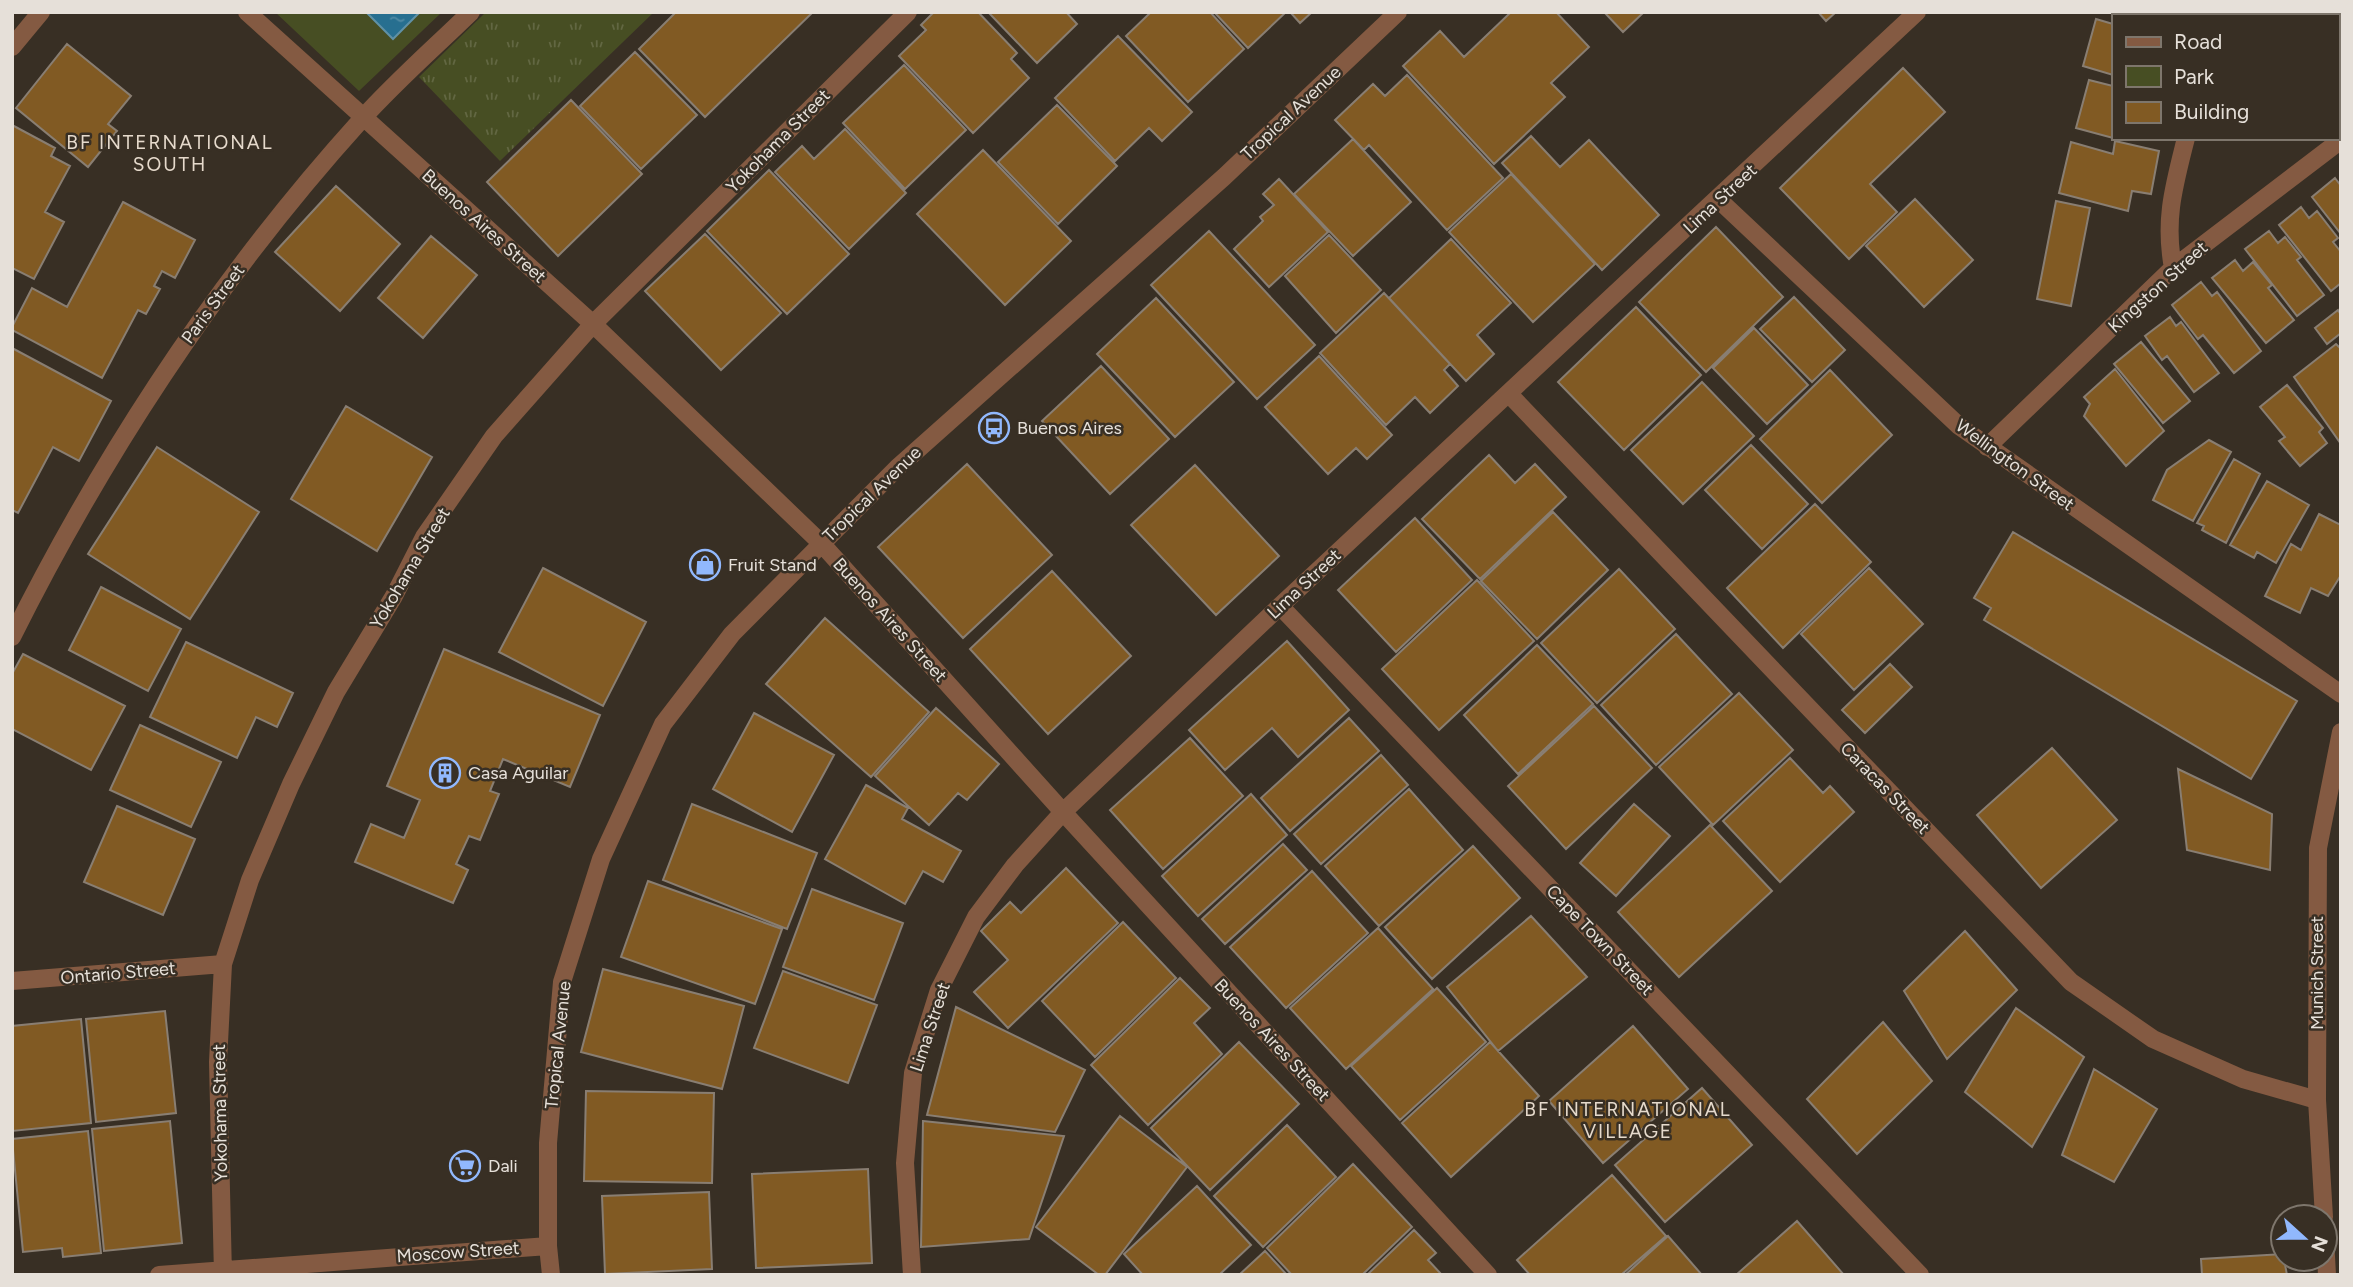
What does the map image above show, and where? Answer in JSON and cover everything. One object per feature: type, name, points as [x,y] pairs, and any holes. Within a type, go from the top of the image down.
[{"type":"street","points":[[12,47],[41,12]]},
{"type":"street","name":"Buenos Aires Street","points":[[247,12],[593,324],[821,543],[1063,813],[1488,1275]]},
{"type":"street","name":"Paris Street","points":[[12,637],[103,473],[187,337],[277,218],[363,118],[471,12]]},
{"type":"street","name":"Yokohama Street","points":[[223,1272],[218,1062],[223,964],[250,880],[291,784],[336,692],[394,596],[425,537],[494,436],[593,324],[908,12]]},
{"type":"street","name":"Tropical Avenue","points":[[551,1275],[548,1246],[548,1143],[562,982],[601,859],[663,724],[732,634],[897,468],[1224,177],[1398,12]]},
{"type":"street","name":"Lima Street","points":[[912,1275],[905,1163],[913,1073],[939,990],[976,917],[1015,864],[1063,813],[1280,606],[1719,200],[1917,12]]},
{"type":"street","points":[[2173,268],[2167,238],[2168,206],[2185,140]]},
{"type":"street","name":"Kingston Street","points":[[1987,447],[2173,268],[2341,140]]},
{"type":"street","name":"Wellington Street","points":[[1719,200],[1959,426],[2341,694]]},
{"type":"street","name":"Caracas Street","points":[[1509,394],[2071,982],[2154,1038],[2243,1079],[2317,1100]]},
{"type":"street","name":"Cape Town Street","points":[[1280,606],[1920,1275]]},
{"type":"street","name":"Munich Street","points":[[2323,1203],[2317,1100],[2318,848],[2341,732]]},
{"type":"street","name":"Ontario Street","points":[[12,981],[223,964]]},
{"type":"street","name":"Moscow Street","points":[[159,1275],[548,1246]]},
{"type":"green space","points":[[275,12],[442,12],[359,91]]},
{"type":"green space","points":[[486,12],[654,12],[500,161],[419,77]]},
{"type":"water","points":[[366,12],[420,12],[393,39]]},
{"type":"building","points":[[676,12],[813,12],[705,117],[639,49]]},
{"type":"building","points":[[934,12],[978,12],[1017,53],[1011,59],[1029,78],[973,133],[899,56],[926,30],[921,25]]},
{"type":"building","points":[[988,12],[1066,12],[1077,24],[1037,63]]},
{"type":"building","points":[[1151,12],[1210,12],[1244,49],[1188,102],[1126,36]]},
{"type":"building","points":[[1214,12],[1286,12],[1248,48]]},
{"type":"building","points":[[1290,12],[1312,12],[1300,23]]},
{"type":"building","points":[[1511,12],[1556,12],[1589,47],[1551,83],[1565,97],[1494,164],[1403,66],[1440,31],[1464,57]]},
{"type":"building","points":[[1604,12],[1644,12],[1623,32]]},
{"type":"building","points":[[1818,12],[1836,12],[1826,21]]},
{"type":"building","points":[[2245,12],[2330,14],[2246,14]]},
{"type":"building","points":[[2096,19],[2112,24],[2112,75],[2083,66]]},
{"type":"building","points":[[1118,36],[1192,112],[1162,141],[1149,128],[1115,161],[1055,98]]},
{"type":"building","points":[[67,44],[131,96],[108,124],[117,131],[88,167],[16,108]]},
{"type":"building","points":[[635,52],[697,115],[641,169],[580,106]]},
{"type":"building","points":[[904,65],[966,130],[905,189],[843,123]]},
{"type":"building","points":[[1903,68],[1945,112],[1870,184],[1897,212],[1849,259],[1780,188]]},
{"type":"building","points":[[1407,75],[1503,178],[1447,230],[1369,145],[1364,150],[1335,120],[1373,84],[1385,96]]},
{"type":"building","points":[[2089,80],[2112,86],[2112,138],[2076,128]]},
{"type":"building","points":[[571,100],[642,174],[558,256],[487,182]]},
{"type":"building","points":[[1057,105],[1117,166],[1058,224],[998,162]]},
{"type":"building","points":[[12,125],[55,148],[51,156],[70,166],[45,212],[64,222],[34,279],[12,268]]},
{"type":"building","points":[[845,129],[906,193],[849,249],[775,172],[802,146],[814,159]]},
{"type":"building","points":[[1531,136],[1560,167],[1589,140],[1659,215],[1602,270],[1502,163]]},
{"type":"building","points":[[1353,139],[1411,202],[1353,256],[1294,194]]},
{"type":"building","points":[[2115,141],[2159,151],[2151,194],[2132,191],[2128,211],[2059,193],[2071,142],[2113,154]]},
{"type":"building","points":[[983,150],[1071,241],[1005,305],[917,214]]},
{"type":"building","points":[[769,170],[849,254],[787,314],[707,231]]},
{"type":"building","points":[[1511,174],[1595,264],[1533,322],[1449,232]]},
{"type":"building","points":[[2335,178],[2341,186],[2341,234],[2312,197]]},
{"type":"building","points":[[1279,179],[1328,232],[1269,287],[1234,249],[1263,221],[1260,217],[1274,205],[1263,194]]},
{"type":"building","points":[[336,186],[400,244],[340,311],[275,252]]},
{"type":"building","points":[[1915,199],[1973,260],[1924,307],[1866,246]]},
{"type":"building","points":[[2056,201],[2090,208],[2071,306],[2037,299]]},
{"type":"building","points":[[123,202],[195,240],[175,278],[162,271],[154,286],[160,289],[146,314],[138,310],[102,378],[12,330],[12,327],[32,288],[67,307]]},
{"type":"building","points":[[2301,207],[2309,218],[2317,211],[2338,238],[2333,242],[2341,252],[2341,283],[2331,291],[2279,225]]},
{"type":"building","points":[[1716,227],[1783,297],[1706,372],[1639,302]]},
{"type":"building","points":[[1209,231],[1315,345],[1257,399],[1151,285]]},
{"type":"building","points":[[2269,231],[2278,243],[2285,237],[2301,257],[2297,260],[2324,295],[2297,316],[2245,249]]},
{"type":"building","points":[[705,234],[781,313],[721,370],[645,291]]},
{"type":"building","points":[[1329,235],[1381,290],[1336,333],[1285,276]]},
{"type":"building","points":[[431,236],[477,275],[423,338],[378,298]]},
{"type":"building","points":[[1451,239],[1511,303],[1477,335],[1494,354],[1466,381],[1389,298]]},
{"type":"building","points":[[2235,260],[2243,271],[2253,262],[2272,285],[2268,288],[2294,320],[2266,343],[2212,278]]},
{"type":"building","points":[[2201,282],[2212,296],[2217,292],[2261,351],[2234,373],[2203,335],[2198,339],[2172,305]]},
{"type":"building","points":[[1384,293],[1450,364],[1444,370],[1458,386],[1430,413],[1415,397],[1386,425],[1320,353]]},
{"type":"building","points":[[1794,297],[1845,350],[1812,382],[1760,329]]},
{"type":"building","points":[[1156,298],[1234,382],[1175,437],[1097,354]]},
{"type":"building","points":[[1636,307],[1701,375],[1624,450],[1558,382]]},
{"type":"building","points":[[2338,310],[2341,315],[2341,333],[2327,344],[2315,328]]},
{"type":"building","points":[[2170,317],[2176,326],[2181,322],[2219,373],[2194,392],[2167,356],[2162,360],[2145,336]]},
{"type":"building","points":[[1754,328],[1808,385],[1767,424],[1713,368]]},
{"type":"building","points":[[2141,342],[2190,401],[2163,423],[2114,364]]},
{"type":"building","points":[[2336,344],[2341,349],[2341,444],[2294,377]]},
{"type":"building","points":[[12,348],[111,401],[79,461],[53,447],[18,513],[12,510]]},
{"type":"building","points":[[1319,356],[1392,435],[1367,459],[1356,448],[1328,474],[1265,407]]},
{"type":"building","points":[[1101,366],[1169,439],[1110,494],[1042,421]]},
{"type":"building","points":[[2115,369],[2164,431],[2126,466],[2084,416],[2090,404],[2084,397]]},
{"type":"building","points":[[1830,370],[1892,435],[1822,503],[1760,439]]},
{"type":"building","points":[[1702,382],[1754,436],[1683,504],[1631,450]]},
{"type":"building","points":[[2287,385],[2323,428],[2319,432],[2327,443],[2300,466],[2279,441],[2285,437],[2260,407]]},
{"type":"building","points":[[346,406],[432,457],[377,551],[291,499]]},
{"type":"building","points":[[2209,440],[2231,452],[2193,521],[2153,500],[2167,470]]},
{"type":"building","points":[[1751,445],[1808,504],[1762,549],[1705,490]]},
{"type":"building","points":[[157,447],[259,512],[190,619],[88,554]]},
{"type":"building","points":[[1489,455],[1515,483],[1535,464],[1566,497],[1480,579],[1422,519]]},
{"type":"building","points":[[2234,459],[2260,474],[2226,543],[2202,530],[2204,526],[2197,523]]},
{"type":"building","points":[[967,464],[1052,555],[963,638],[878,547]]},
{"type":"building","points":[[1195,465],[1279,556],[1216,615],[1131,525]]},
{"type":"building","points":[[2267,481],[2309,505],[2276,563],[2257,552],[2254,558],[2230,545]]},
{"type":"building","points":[[1815,504],[1871,562],[1783,648],[1727,588]]},
{"type":"building","points":[[1553,512],[1608,570],[1537,639],[1481,581]]},
{"type":"building","points":[[2319,514],[2341,525],[2341,575],[2328,596],[2311,588],[2300,613],[2265,596],[2291,544],[2301,550]]},
{"type":"building","points":[[1415,518],[1472,580],[1396,652],[1338,590]]},
{"type":"building","points":[[2013,532],[2297,701],[2251,779],[1984,620],[1991,608],[1974,598]]},
{"type":"building","points":[[543,568],[646,622],[603,706],[499,652]]},
{"type":"building","points":[[1869,568],[1923,624],[1854,690],[1801,634]]},
{"type":"building","points":[[1619,569],[1675,629],[1597,703],[1541,643]]},
{"type":"building","points":[[1052,571],[1131,656],[1048,734],[970,649]]},
{"type":"building","points":[[1477,580],[1534,641],[1439,730],[1382,669]]},
{"type":"building","points":[[101,587],[181,629],[148,691],[69,650]]},
{"type":"building","points":[[825,618],[929,712],[871,777],[766,684]]},
{"type":"building","points":[[1676,634],[1732,694],[1656,765],[1601,705]]},
{"type":"building","points":[[1287,641],[1349,710],[1298,757],[1272,728],[1225,770],[1189,730]]},
{"type":"building","points":[[186,642],[293,693],[277,727],[256,717],[237,758],[150,717]]},
{"type":"building","points":[[1537,645],[1593,704],[1518,774],[1464,715]]},
{"type":"building","name":"Casa Aguilar","points":[[444,649],[600,715],[570,787],[503,759],[490,791],[499,794],[480,840],[469,836],[456,864],[468,870],[453,903],[355,862],[371,824],[404,838],[420,800],[387,786]]},
{"type":"building","points":[[23,654],[125,706],[91,770],[12,729],[12,674]]},
{"type":"building","points":[[1890,664],[1912,687],[1865,733],[1842,710]]},
{"type":"building","points":[[1739,693],[1793,750],[1713,825],[1659,767]]},
{"type":"building","points":[[1594,706],[1652,768],[1566,849],[1508,786]]},
{"type":"building","points":[[936,708],[999,764],[967,800],[958,793],[929,825],[875,776]]},
{"type":"building","points":[[754,713],[834,755],[792,832],[713,789]]},
{"type":"building","points":[[1349,718],[1379,751],[1290,831],[1261,798]]},
{"type":"building","points":[[140,725],[221,762],[191,827],[110,790]]},
{"type":"building","points":[[1190,738],[1243,796],[1163,869],[1110,810]]},
{"type":"building","points":[[2052,748],[2117,820],[2041,888],[1977,815]]},
{"type":"building","points":[[1381,755],[1408,785],[1321,864],[1294,834]]},
{"type":"building","points":[[1790,758],[1823,793],[1830,786],[1854,812],[1780,882],[1723,821]]},
{"type":"building","points":[[2178,769],[2272,814],[2270,870],[2187,850]]},
{"type":"building","points":[[866,785],[908,808],[902,819],[961,851],[943,882],[923,871],[905,904],[825,859]]},
{"type":"building","points":[[1409,789],[1463,850],[1379,926],[1325,866]]},
{"type":"building","points":[[1251,794],[1287,835],[1198,916],[1162,876]]},
{"type":"building","points":[[692,804],[817,853],[787,929],[663,880]]},
{"type":"building","points":[[1634,804],[1670,836],[1616,896],[1580,863]]},
{"type":"building","points":[[117,806],[195,839],[163,915],[84,882]]},
{"type":"building","points":[[1710,825],[1772,891],[1679,977],[1618,912]]},
{"type":"building","points":[[1283,844],[1307,870],[1225,944],[1202,919]]},
{"type":"building","points":[[1473,846],[1520,898],[1432,979],[1385,927]]},
{"type":"building","points":[[1066,868],[1118,923],[1008,1028],[974,992],[1008,960],[981,931],[1010,902],[1021,913]]},
{"type":"building","points":[[1312,871],[1368,933],[1286,1008],[1230,947]]},
{"type":"building","points":[[648,881],[782,929],[755,1004],[621,957]]},
{"type":"building","points":[[812,889],[903,923],[874,1000],[783,967]]},
{"type":"building","points":[[1531,916],[1587,977],[1498,1051],[1447,987]]},
{"type":"building","points":[[1123,922],[1176,978],[1095,1057],[1042,1001]]},
{"type":"building","points":[[1378,928],[1433,989],[1346,1069],[1290,1008]]},
{"type":"building","points":[[1965,931],[2017,990],[1947,1059],[1904,991]]},
{"type":"building","points":[[603,969],[744,1006],[722,1089],[581,1052]]},
{"type":"building","points":[[783,971],[877,1005],[848,1083],[754,1048]]},
{"type":"building","points":[[1180,978],[1210,1008],[1194,1023],[1222,1054],[1148,1125],[1091,1065]]},
{"type":"building","points":[[1437,988],[1486,1042],[1400,1120],[1351,1066]]},
{"type":"building","points":[[956,1007],[1085,1070],[1055,1132],[927,1115]]},
{"type":"building","points":[[2016,1008],[2084,1057],[2032,1147],[1965,1092]]},
{"type":"building","points":[[165,1011],[176,1113],[96,1122],[86,1019]]},
{"type":"building","points":[[81,1019],[91,1123],[12,1131],[12,1026]]},
{"type":"building","points":[[1883,1022],[1932,1081],[1857,1154],[1807,1099]]},
{"type":"building","points":[[1633,1026],[1688,1089],[1603,1163],[1549,1101]]},
{"type":"building","points":[[1239,1042],[1299,1104],[1210,1190],[1151,1128]]},
{"type":"building","points":[[1490,1042],[1539,1096],[1451,1177],[1402,1123]]},
{"type":"building","points":[[2094,1069],[2157,1109],[2114,1182],[2062,1155]]},
{"type":"building","points":[[1702,1088],[1752,1145],[1665,1222],[1615,1165]]},
{"type":"building","points":[[586,1091],[714,1093],[712,1183],[584,1181]]},
{"type":"building","points":[[1120,1116],[1187,1167],[1105,1275],[1099,1275],[1036,1227]]},
{"type":"building","points":[[170,1121],[182,1243],[104,1251],[92,1129]]},
{"type":"building","points":[[923,1121],[1064,1136],[1029,1239],[921,1247]]},
{"type":"building","points":[[1287,1125],[1336,1177],[1263,1247],[1214,1196]]},
{"type":"building","points":[[88,1131],[101,1253],[63,1257],[62,1248],[23,1252],[12,1139]]},
{"type":"building","points":[[1353,1164],[1412,1227],[1362,1275],[1292,1275],[1267,1248]]},
{"type":"building","points":[[868,1169],[872,1263],[756,1268],[752,1174]]},
{"type":"building","points":[[1612,1175],[1666,1236],[1621,1275],[1530,1275],[1517,1260]]},
{"type":"building","points":[[1197,1186],[1251,1245],[1219,1275],[1143,1275],[1124,1254]]},
{"type":"building","points":[[709,1192],[712,1269],[605,1274],[602,1196]]},
{"type":"building","points":[[1797,1221],[1844,1275],[1736,1275]]},
{"type":"building","points":[[1414,1230],[1436,1253],[1428,1260],[1442,1275],[1367,1275]]},
{"type":"building","points":[[1668,1236],[1702,1275],[1625,1275]]},
{"type":"building","points":[[1265,1251],[1287,1275],[1239,1275]]},
{"type":"building","points":[[2269,1255],[2269,1273],[2287,1275],[2202,1275],[2201,1259]]},
{"type":"place","name":"Buenos Aires","points":[[994,428]]},
{"type":"place","name":"Fruit Stand","points":[[705,565]]},
{"type":"place","name":"Casa Aguilar","points":[[445,773]]},
{"type":"place","name":"Dali","points":[[465,1166]]},
{"type":"district","name":"BF INTERNATIONAL SOUTH","points":[[170,153]]},
{"type":"district","name":"BF INTERNATIONAL VILLAGE","points":[[1628,1120]]}]
